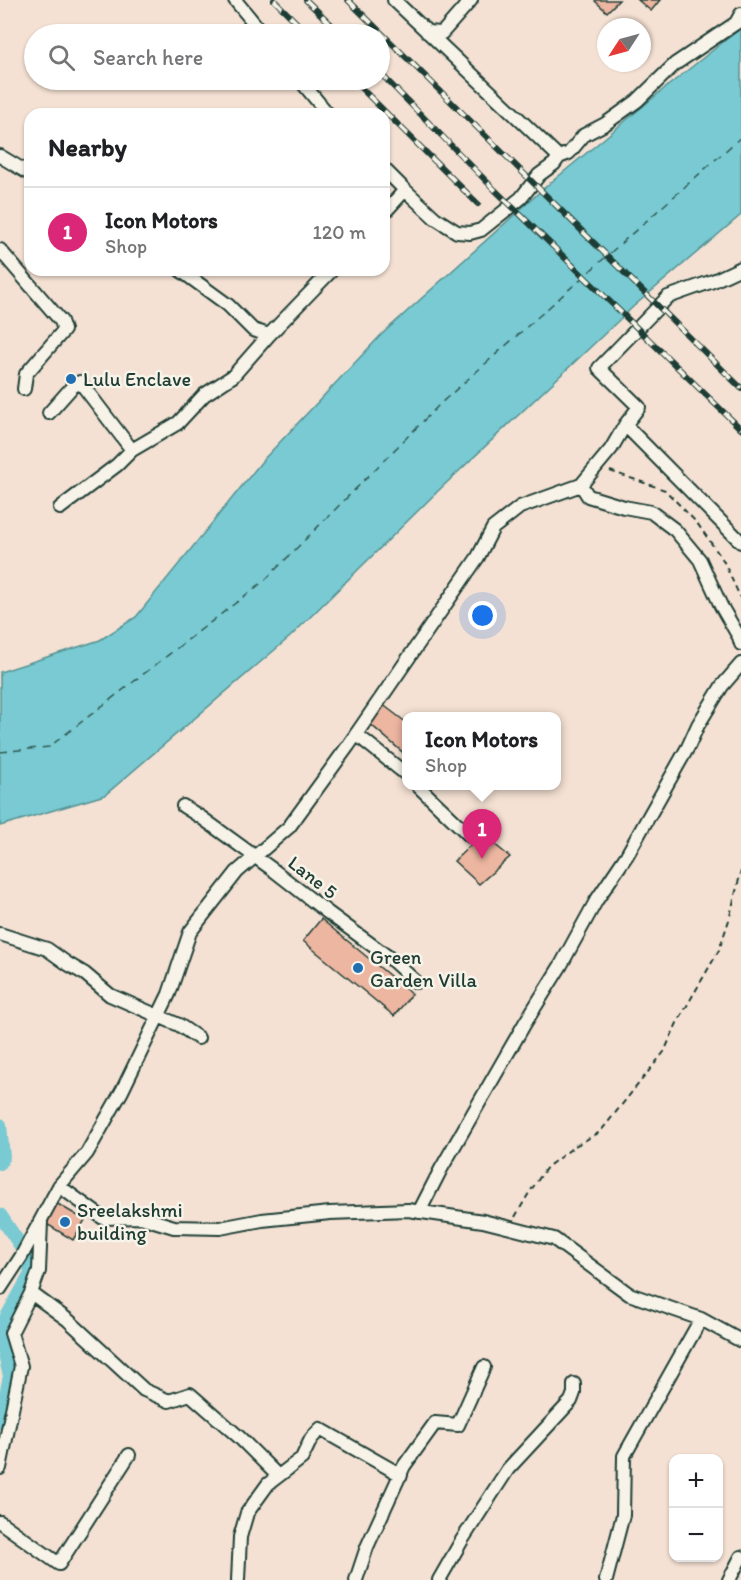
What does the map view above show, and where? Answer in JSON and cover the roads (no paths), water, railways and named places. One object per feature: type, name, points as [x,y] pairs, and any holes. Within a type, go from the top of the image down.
[{"type":"street","points":[[235,0],[255,24]]},
{"type":"street","points":[[394,0],[559,157]]},
{"type":"street","points":[[427,32],[442,33],[471,0]]},
{"type":"street","points":[[390,175],[435,218],[457,232],[470,233],[480,230],[521,198],[538,175],[554,164],[559,157],[569,153],[584,135],[605,124],[637,101],[675,64],[736,23],[741,14]]},
{"type":"street","points":[[308,90],[323,108]]},
{"type":"street","points":[[0,156],[24,170]]},
{"type":"street","points":[[390,206],[405,190]]},
{"type":"street","points":[[0,250],[61,321],[64,330],[26,374],[24,389]]},
{"type":"street","points":[[0,1289],[21,1257],[59,1186],[87,1153],[122,1091],[169,994],[190,932],[237,872],[289,827],[356,734],[477,557],[493,528],[520,507],[581,485],[611,449],[625,424],[639,407],[599,368],[668,297],[741,268]]},
{"type":"street","points":[[188,276],[228,305],[253,330],[269,335]]},
{"type":"street","points":[[60,508],[117,465],[132,450],[178,423],[204,395],[233,376],[326,276]]},
{"type":"street","points":[[48,413],[73,386],[80,382],[132,450]]},
{"type":"street","points":[[625,424],[648,450],[741,542]]},
{"type":"street","points":[[581,485],[588,496],[624,507],[651,512],[675,530],[700,560],[741,644]]},
{"type":"street","points":[[418,1212],[525,1023],[596,902],[627,855],[698,725],[722,686],[741,664]]},
{"type":"street","points":[[356,734],[402,771]]},
{"type":"street","points":[[422,790],[470,836]]},
{"type":"street","name":"Lane 5","points":[[183,806],[391,959],[416,982]]},
{"type":"street","points":[[0,934],[47,949],[85,974],[110,995],[179,1025],[198,1038]]},
{"type":"street","points":[[59,1186],[103,1218],[141,1217],[174,1227],[220,1228],[262,1220],[330,1213],[408,1210],[483,1221],[554,1239],[629,1294],[701,1319],[741,1341]]},
{"type":"street","points":[[0,1468],[21,1366],[11,1333],[39,1271],[42,1218]]},
{"type":"street","points":[[31,1293],[68,1320],[144,1390],[169,1401],[190,1394],[239,1437],[278,1476]]},
{"type":"street","points":[[606,1580],[623,1515],[624,1456],[701,1319]]},
{"type":"street","points":[[356,1580],[367,1547],[404,1466],[435,1423],[458,1425],[484,1367]]},
{"type":"street","points":[[439,1580],[508,1468],[571,1401],[574,1384]]},
{"type":"street","points":[[238,1580],[240,1537],[247,1513],[268,1484],[302,1458],[311,1439],[320,1429],[401,1475]]},
{"type":"street","points":[[0,1522],[60,1564],[129,1455]]},
{"type":"street","points":[[729,1580],[741,1557]]},
{"type":"water","points":[[741,28],[741,215],[634,306],[439,490],[291,636],[105,795],[0,826],[0,672],[100,640],[136,617],[263,460],[382,334],[543,189]]},
{"type":"waterway","points":[[0,1125],[3,1157],[0,1163]]},
{"type":"waterway","points":[[0,1215],[29,1258],[31,1274],[0,1329]]},
{"type":"waterway","points":[[0,1335],[10,1376],[0,1422]]},
{"type":"railway","points":[[274,0],[298,24]]},
{"type":"railway","points":[[306,0],[331,24]]},
{"type":"railway","points":[[348,0],[372,24]]},
{"type":"railway","points":[[390,41],[741,388]]},
{"type":"railway","points":[[390,83],[495,190],[741,429]]},
{"type":"railway","points":[[363,90],[381,108]]},
{"type":"railway","points":[[390,117],[478,204]]},
{"type":"place","name":"Lulu Enclave","points":[[71,379]]},
{"type":"place","name":"Icon Motors","points":[[482,859]]},
{"type":"place","name":"Green Garden Villa","points":[[358,968]]},
{"type":"place","name":"Sreelakshmi building","points":[[65,1222]]}]
